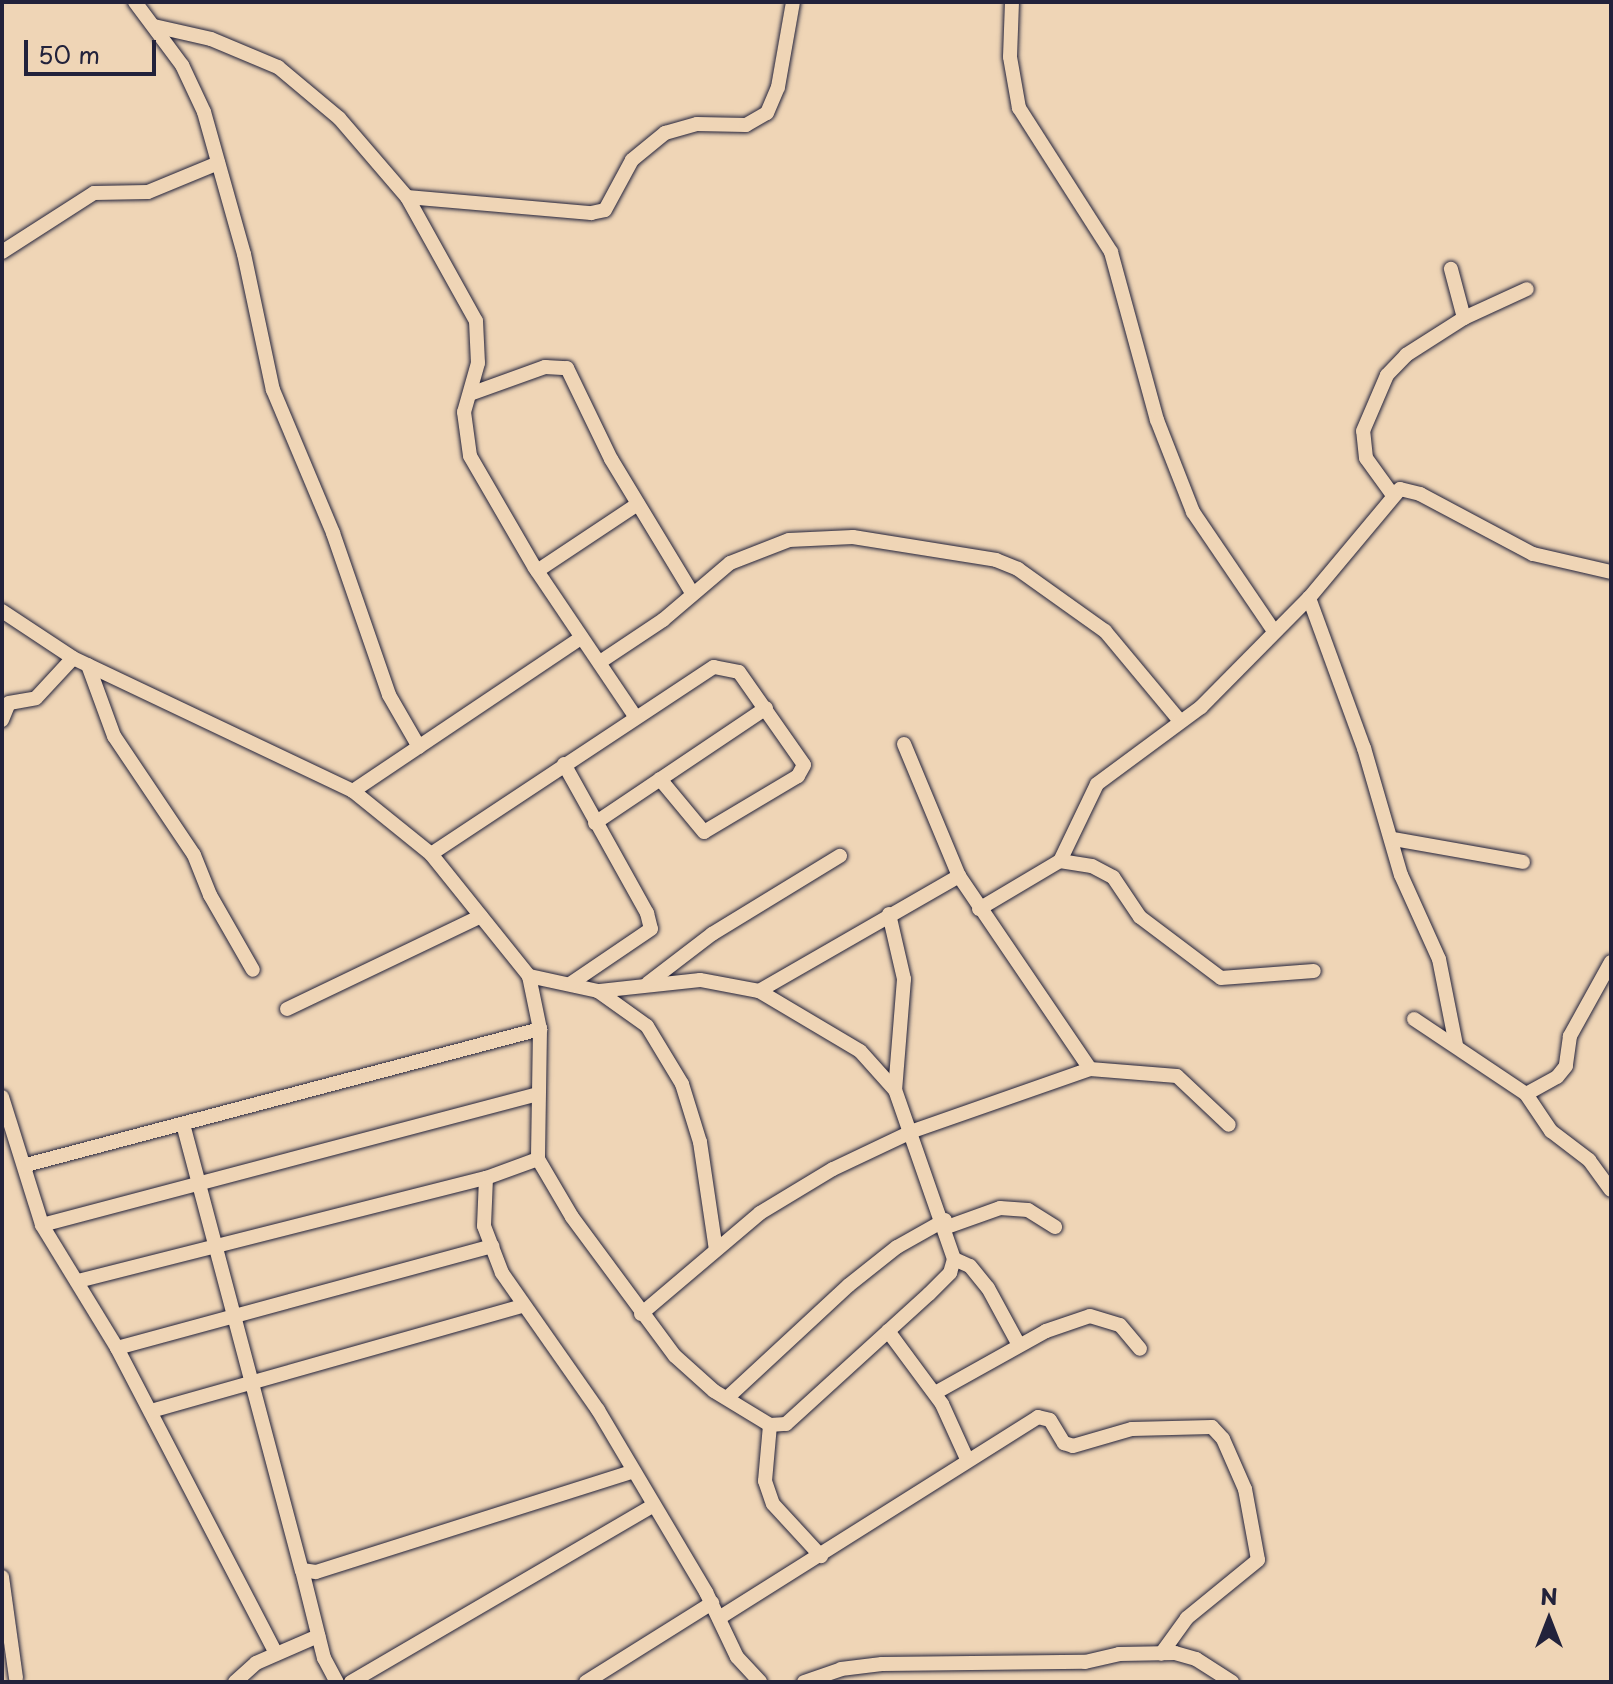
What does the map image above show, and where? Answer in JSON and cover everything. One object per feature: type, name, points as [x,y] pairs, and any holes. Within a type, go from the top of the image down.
[{"type":"street","points":[[135,2],[154,26],[198,100],[244,254],[273,390],[333,533],[389,695],[419,747]]},
{"type":"street","points":[[407,197],[602,212],[632,160],[665,133],[697,124],[746,125],[767,113],[778,87],[793,2]]},
{"type":"street","points":[[1012,2],[1010,57],[1019,108],[1111,252],[1157,420],[1193,512],[1274,631]]},
{"type":"street","points":[[154,26],[211,39],[278,67],[339,118],[407,197],[476,321],[478,363],[464,422],[470,456],[537,571],[635,716]]},
{"type":"street","points":[[2,252],[94,193],[148,192],[218,163]]},
{"type":"street","points":[[1451,269],[1464,318]]},
{"type":"street","points":[[1392,494],[1362,446],[1375,397],[1406,355],[1464,318],[1527,289]]},
{"type":"street","points":[[470,394],[545,367],[567,368],[638,504],[692,593]]},
{"type":"street","points":[[979,909],[1060,861],[1093,789],[1201,707],[1309,598],[1392,494],[1409,489],[1533,554],[1611,572]]},
{"type":"street","points":[[537,571],[638,504]]},
{"type":"street","points":[[600,662],[730,563],[804,539],[898,542],[996,560],[1018,569],[1105,631],[1180,721]]},
{"type":"street","points":[[1309,598],[1394,839],[1401,875],[1439,959],[1456,1045]]},
{"type":"street","points":[[2,611],[73,658],[353,791],[431,854],[529,976],[540,1029],[538,1159],[641,1314],[675,1356],[727,1398],[770,1425],[786,1424],[950,1273],[954,1259],[946,1223],[913,1131],[895,1090],[860,1051],[759,991],[700,980],[648,983],[598,991]]},
{"type":"street","points":[[353,791],[581,638]]},
{"type":"street","points":[[2,720],[9,703],[36,698],[73,658]]},
{"type":"street","points":[[88,665],[114,736],[194,855],[210,895],[253,970]]},
{"type":"street","points":[[431,854],[694,677],[723,666],[739,672],[802,761],[798,776],[704,832],[660,779]]},
{"type":"street","points":[[595,823],[766,708]]},
{"type":"street","points":[[904,744],[959,876],[1090,1069]]},
{"type":"street","points":[[564,764],[651,929],[570,984]]},
{"type":"street","points":[[1394,839],[1523,862]]},
{"type":"street","points":[[648,983],[712,934],[840,856]]},
{"type":"street","points":[[1060,861],[1092,866],[1113,877],[1140,917],[1221,978],[1314,971]]},
{"type":"street","points":[[759,991],[959,876]]},
{"type":"street","points":[[889,914],[904,979],[895,1090]]},
{"type":"street","points":[[287,1009],[481,916]]},
{"type":"street","points":[[1526,1094],[1557,1077],[1566,1066],[1570,1036],[1611,962]]},
{"type":"street","points":[[529,976],[598,991],[647,1026],[682,1084],[700,1142],[716,1250]]},
{"type":"street","points":[[1414,1019],[1526,1094],[1551,1131],[1589,1160],[1611,1190]]},
{"type":"street","points":[[26,1165],[540,1029]]},
{"type":"street","points":[[641,1314],[772,1206],[913,1131],[1090,1069],[1177,1076],[1229,1125]]},
{"type":"street","points":[[42,1225],[538,1094]]},
{"type":"street","points":[[2,1097],[26,1165],[42,1225],[117,1348],[276,1653]]},
{"type":"street","points":[[183,1124],[318,1636],[337,1682]]},
{"type":"street","points":[[78,1281],[486,1178],[538,1159]]},
{"type":"street","points":[[486,1178],[484,1226],[523,1306],[598,1410],[631,1472],[712,1603],[737,1657],[760,1682]]},
{"type":"street","points":[[727,1398],[849,1285],[897,1247],[946,1223],[1000,1208],[1028,1210],[1055,1227]]},
{"type":"street","points":[[117,1348],[231,1314],[492,1246]]},
{"type":"street","points":[[954,1259],[970,1266],[988,1288],[1019,1345]]},
{"type":"street","points":[[151,1411],[250,1387],[523,1306]]},
{"type":"street","points":[[935,1393],[1046,1331],[1099,1316],[1120,1325],[1140,1349]]},
{"type":"street","points":[[888,1331],[935,1393],[967,1459]]},
{"type":"street","points":[[719,1618],[1038,1417],[1050,1420],[1064,1443],[1073,1446],[1132,1429],[1204,1426],[1218,1431],[1245,1489],[1258,1560],[1187,1618],[1161,1654]]},
{"type":"street","points":[[770,1425],[765,1481],[773,1504],[821,1556]]},
{"type":"street","points":[[302,1570],[316,1572],[631,1472]]},
{"type":"street","points":[[351,1682],[652,1506]]},
{"type":"street","points":[[2,1577],[16,1678]]},
{"type":"street","points":[[596,1679],[712,1603]]},
{"type":"street","points":[[235,1682],[276,1653],[318,1636]]},
{"type":"street","points":[[804,1682],[841,1669],[882,1664],[1085,1662],[1119,1654],[1161,1654],[1196,1659],[1232,1682]]}]
